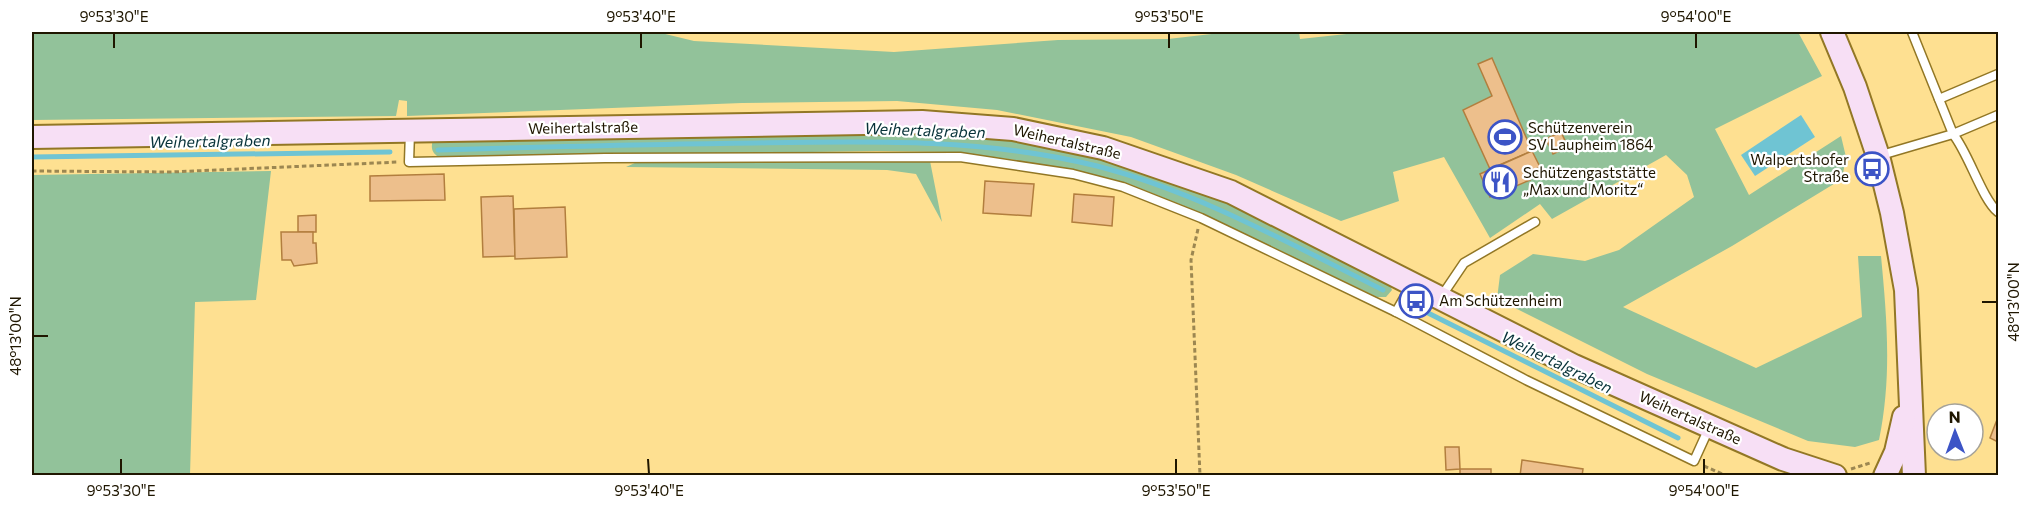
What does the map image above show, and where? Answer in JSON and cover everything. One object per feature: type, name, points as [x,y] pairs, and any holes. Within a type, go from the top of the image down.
[{"type":"street","points":[[1832,32],[1855,87],[1878,156],[1906,291],[1912,383],[1914,476]]},
{"type":"street","name":"Weihertalstraße","points":[[32,137],[922,122],[1013,129],[1103,148],[1232,192],[1574,366],[1782,459],[1840,473]]},
{"type":"street","points":[[1899,476],[1882,469],[1896,452],[1912,383]]},
{"type":"street","name":"Weihertalstraße","points":[[1782,459],[1806,476]]},
{"type":"lane","points":[[1912,32],[1953,134],[1968,154],[1998,212]]},
{"type":"lane","points":[[1939,99],[1998,74]]},
{"type":"lane","points":[[1878,156],[1953,134],[1998,115]]},
{"type":"lane","points":[[410,131],[409,162],[605,158],[960,157],[1073,174],[1123,187],[1201,218],[1396,312],[1526,380],[1694,461],[1710,427]]},
{"type":"lane","points":[[1440,298],[1464,263],[1535,222]]},
{"type":"lane","points":[[1396,312],[1413,284]]},
{"type":"path","points":[[32,171],[171,172],[409,162]]},
{"type":"path","points":[[1200,476],[1191,260],[1201,218]]},
{"type":"path","points":[[1694,461],[1727,476]]},
{"type":"path","points":[[1840,473],[1871,462],[1882,469]]},
{"type":"green space","points":[[32,32],[657,32],[694,41],[894,52],[1058,40],[1168,39],[1229,32],[1299,32],[1300,39],[1365,32],[1798,32],[1822,76],[1715,129],[1749,195],[1841,136],[1846,157],[1842,179],[1732,246],[1623,307],[1756,368],[1862,317],[1858,256],[1881,256],[1887,371],[1879,440],[1855,447],[1808,441],[1647,374],[1497,299],[1500,275],[1533,254],[1585,261],[1619,250],[1694,197],[1687,175],[1666,155],[1552,219],[1540,204],[1490,238],[1444,157],[1393,172],[1399,201],[1341,221],[1236,175],[1131,137],[997,110],[897,101],[742,103],[407,116],[407,101],[399,100],[396,116],[32,120]]},
{"type":"green space","points":[[933,129],[1082,149],[1204,189],[1387,278],[1392,290],[1386,297],[1377,297],[1199,212],[1132,185],[1075,170],[1009,159],[950,152],[877,151],[440,158],[432,149],[433,140]]},
{"type":"green space","points":[[930,161],[942,222],[916,174],[887,170],[626,167],[637,162]]},
{"type":"green space","points":[[271,171],[256,300],[195,302],[190,475],[32,475],[32,175]]},
{"type":"water","points":[[1801,115],[1815,137],[1755,176],[1741,155]]},
{"type":"building","points":[[1492,58],[1532,151],[1490,169],[1463,110],[1492,96],[1478,64]]},
{"type":"building","points":[[1561,132],[1568,147],[1553,154],[1548,143],[1532,151],[1530,146]]},
{"type":"building","points":[[1532,151],[1540,167],[1527,173],[1530,180],[1490,197],[1480,174]]},
{"type":"building","points":[[444,174],[445,200],[370,201],[370,176]]},
{"type":"building","points":[[985,181],[1034,184],[1031,216],[983,213]]},
{"type":"building","points":[[1074,194],[1114,197],[1112,226],[1072,222]]},
{"type":"building","points":[[513,196],[515,256],[483,257],[481,197]]},
{"type":"building","points":[[565,207],[567,257],[515,259],[514,209]]},
{"type":"building","points":[[316,215],[316,232],[298,232],[298,216]]},
{"type":"building","points":[[281,232],[313,232],[317,263],[294,266],[291,260],[282,260]]},
{"type":"building","points":[[1998,417],[1998,442],[1990,438]]},
{"type":"building","points":[[1445,447],[1459,447],[1460,469],[1446,470]]},
{"type":"building","points":[[1522,460],[1583,469],[1582,476],[1520,476]]},
{"type":"building","points":[[1460,469],[1491,469],[1491,476],[1460,476]]},
{"type":"waterway","name":"Weihertalgraben","points":[[438,150],[842,142],[927,143],[1012,150],[1097,166],[1171,190],[1243,220],[1383,290]]},
{"type":"waterway","name":"Weihertalgraben","points":[[32,157],[390,152]]},
{"type":"waterway","name":"Weihertalgraben","points":[[1424,311],[1678,438]]},
{"type":"place","name":"Schützenverein SV Laupheim 1864","points":[[1505,137]]},
{"type":"place","name":"Walpertshofer Straße","points":[[1872,169]]},
{"type":"place","name":"Schützengaststätte „Max und Moritz“","points":[[1500,182]]},
{"type":"place","name":"Am Schützenheim","points":[[1416,301]]}]
